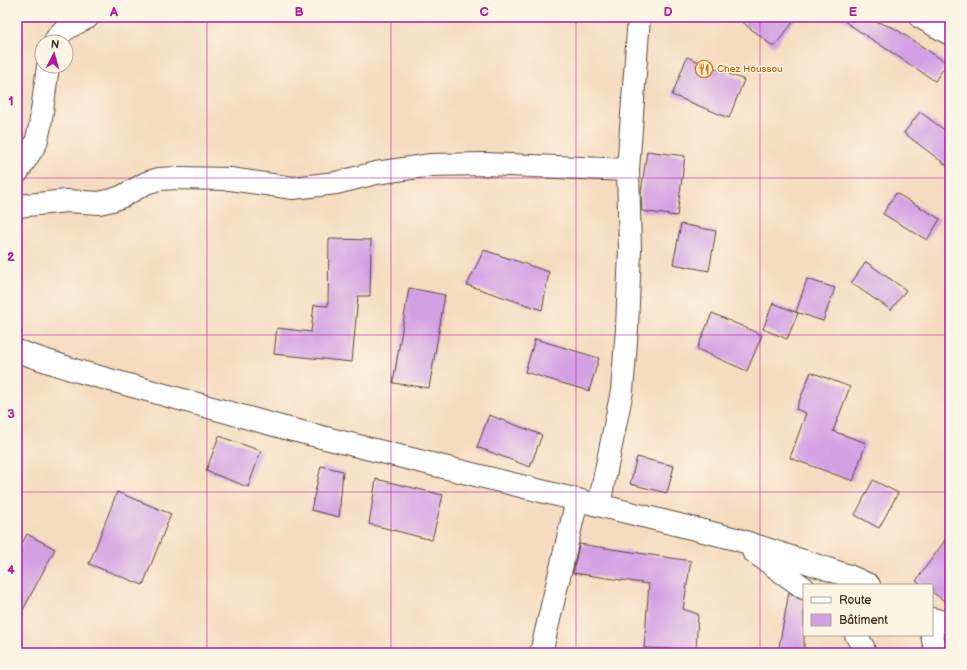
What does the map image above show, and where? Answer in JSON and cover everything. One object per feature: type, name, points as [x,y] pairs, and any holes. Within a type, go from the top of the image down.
[{"type":"street","points":[[61,34],[68,28],[88,17]]},
{"type":"street","points":[[600,505],[622,390],[627,330],[630,249],[628,170],[639,17]]},
{"type":"street","points":[[920,17],[950,34]]},
{"type":"street","points":[[17,173],[36,143],[40,126],[47,74]]},
{"type":"street","points":[[17,206],[67,201],[99,203],[123,196],[159,179],[230,179],[294,188],[336,183],[376,173],[431,165],[486,164],[628,170]]},
{"type":"street","points":[[17,351],[74,370],[285,428],[736,539],[849,576],[867,584]]},
{"type":"street","points":[[541,653],[577,500]]},
{"type":"street","points":[[736,539],[803,587]]},
{"type":"street","points":[[933,619],[950,623]]},
{"type":"street","points":[[857,636],[863,647],[864,653]]},
{"type":"street","points":[[932,636],[936,653]]},
{"type":"building","points":[[736,17],[797,17],[774,47]]},
{"type":"building","points":[[838,17],[864,17],[894,28],[947,63],[935,81]]},
{"type":"building","points":[[687,57],[744,80],[729,118],[672,95]]},
{"type":"building","points":[[920,112],[950,134],[950,168],[904,133]]},
{"type":"building","points":[[647,151],[685,156],[677,216],[642,211],[641,193]]},
{"type":"building","points":[[896,193],[940,219],[927,240],[883,214]]},
{"type":"building","points":[[681,224],[716,231],[709,271],[673,264]]},
{"type":"building","points":[[329,239],[371,240],[370,296],[358,296],[352,362],[274,354],[277,328],[311,332],[314,305],[328,306]]},
{"type":"building","points":[[484,250],[549,272],[542,310],[467,285]]},
{"type":"building","points":[[866,262],[906,290],[891,310],[851,283]]},
{"type":"building","points":[[807,279],[835,288],[823,321],[796,312]]},
{"type":"building","points":[[409,288],[445,295],[429,388],[393,383]]},
{"type":"building","points":[[773,303],[798,313],[787,339],[763,329]]},
{"type":"building","points":[[712,313],[762,335],[747,371],[697,349]]},
{"type":"building","points":[[535,339],[599,358],[589,391],[525,372]]},
{"type":"building","points":[[811,372],[850,387],[833,431],[866,443],[853,481],[790,458],[806,413],[796,409]]},
{"type":"building","points":[[489,415],[542,435],[530,467],[477,447]]},
{"type":"building","points":[[219,436],[261,451],[248,487],[206,471]]},
{"type":"building","points":[[637,457],[674,466],[667,493],[630,484]]},
{"type":"building","points":[[321,466],[343,471],[339,517],[311,510]]},
{"type":"building","points":[[376,479],[443,495],[432,540],[369,524]]},
{"type":"building","points":[[873,480],[898,493],[879,528],[855,515]]},
{"type":"building","points":[[117,492],[171,514],[143,585],[89,564]]},
{"type":"building","points":[[950,533],[950,605],[933,593],[933,584],[920,584],[916,581]]},
{"type":"building","points":[[27,534],[55,549],[17,621],[17,553]]},
{"type":"building","points":[[579,544],[691,561],[683,609],[698,614],[696,650],[644,648],[649,584],[573,573]]},
{"type":"building","points":[[789,592],[797,598],[803,600],[804,653],[778,653]]},
{"type":"place","name":"Chez Houssou","points":[[704,69]]}]
